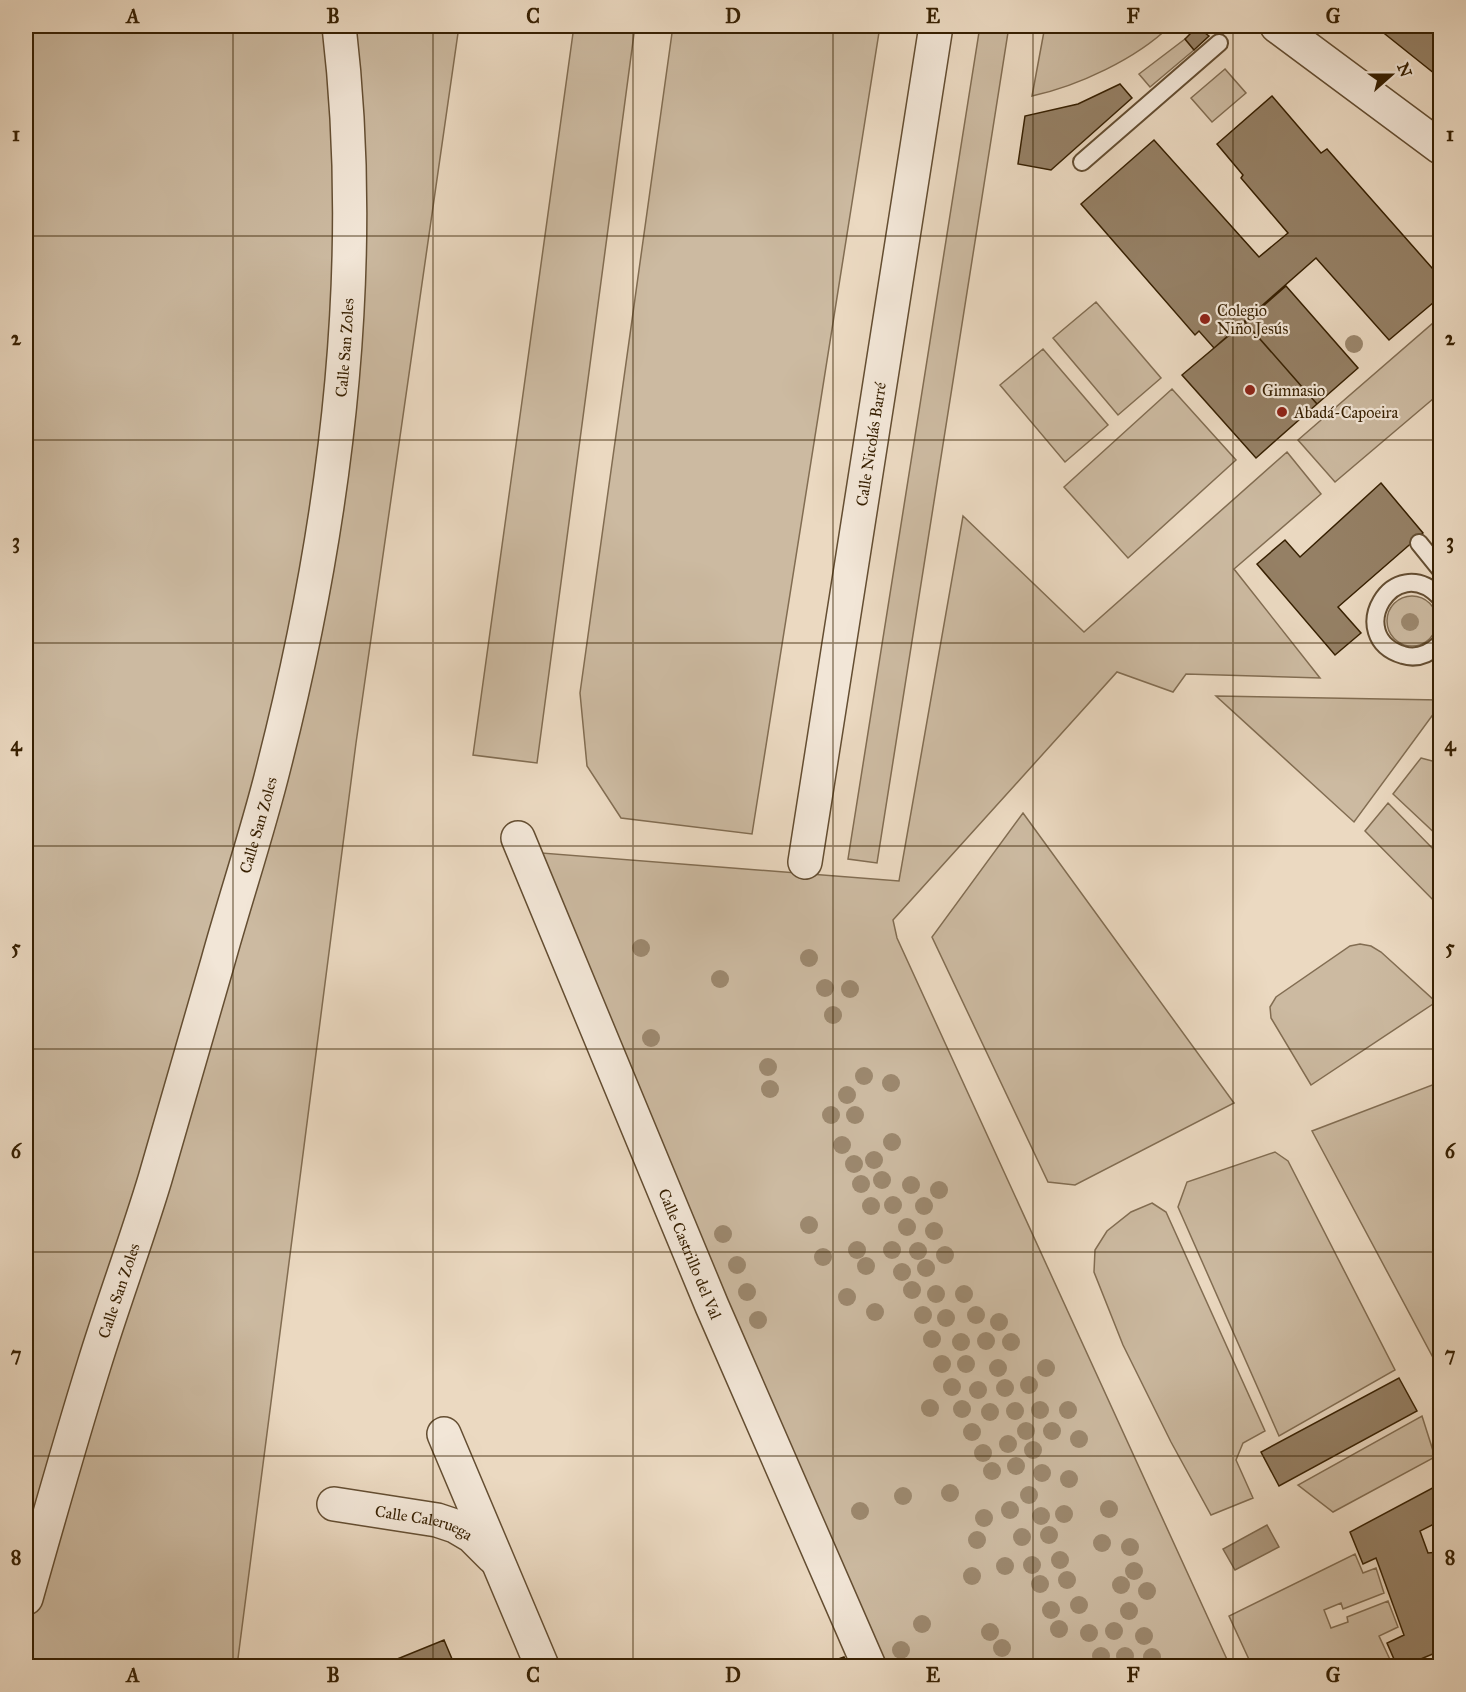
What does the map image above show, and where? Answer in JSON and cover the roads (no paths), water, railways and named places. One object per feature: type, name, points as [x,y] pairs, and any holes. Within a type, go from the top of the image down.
[{"type":"street","name":"Calle San Zoles","points":[[26,1598],[95,1363],[186,1073],[274,768],[298,664],[319,552],[334,450],[344,355],[349,193],[348,134],[339,26]]},
{"type":"street","name":"Calle Nicolás Barré","points":[[804,862],[936,26]]},
{"type":"street","points":[[1277,26],[1440,147]]},
{"type":"street","name":"Calle Castrillo del Val","points":[[518,837],[712,1306],[869,1666]]},
{"type":"street","name":"Calle Caleruega","points":[[444,1434],[542,1666]]},
{"type":"street","name":"Calle Caleruega","points":[[334,1504],[437,1520],[455,1526],[472,1536],[499,1564]]},
{"type":"lane","points":[[1082,162],[1219,43]]},
{"type":"lane","points":[[1419,543],[1440,569]]},
{"type":"lane","points":[[1440,597],[1432,589],[1422,584],[1400,585],[1389,590],[1382,599],[1375,623],[1378,635],[1386,645],[1396,653],[1408,657],[1421,656],[1440,644]]},
{"type":"place","name":"Colegio Niño Jesús","points":[[1205,319]]},
{"type":"place","name":"Gimnasio","points":[[1250,390]]},
{"type":"place","name":"Abadá-Capoeira","points":[[1282,412]]}]
